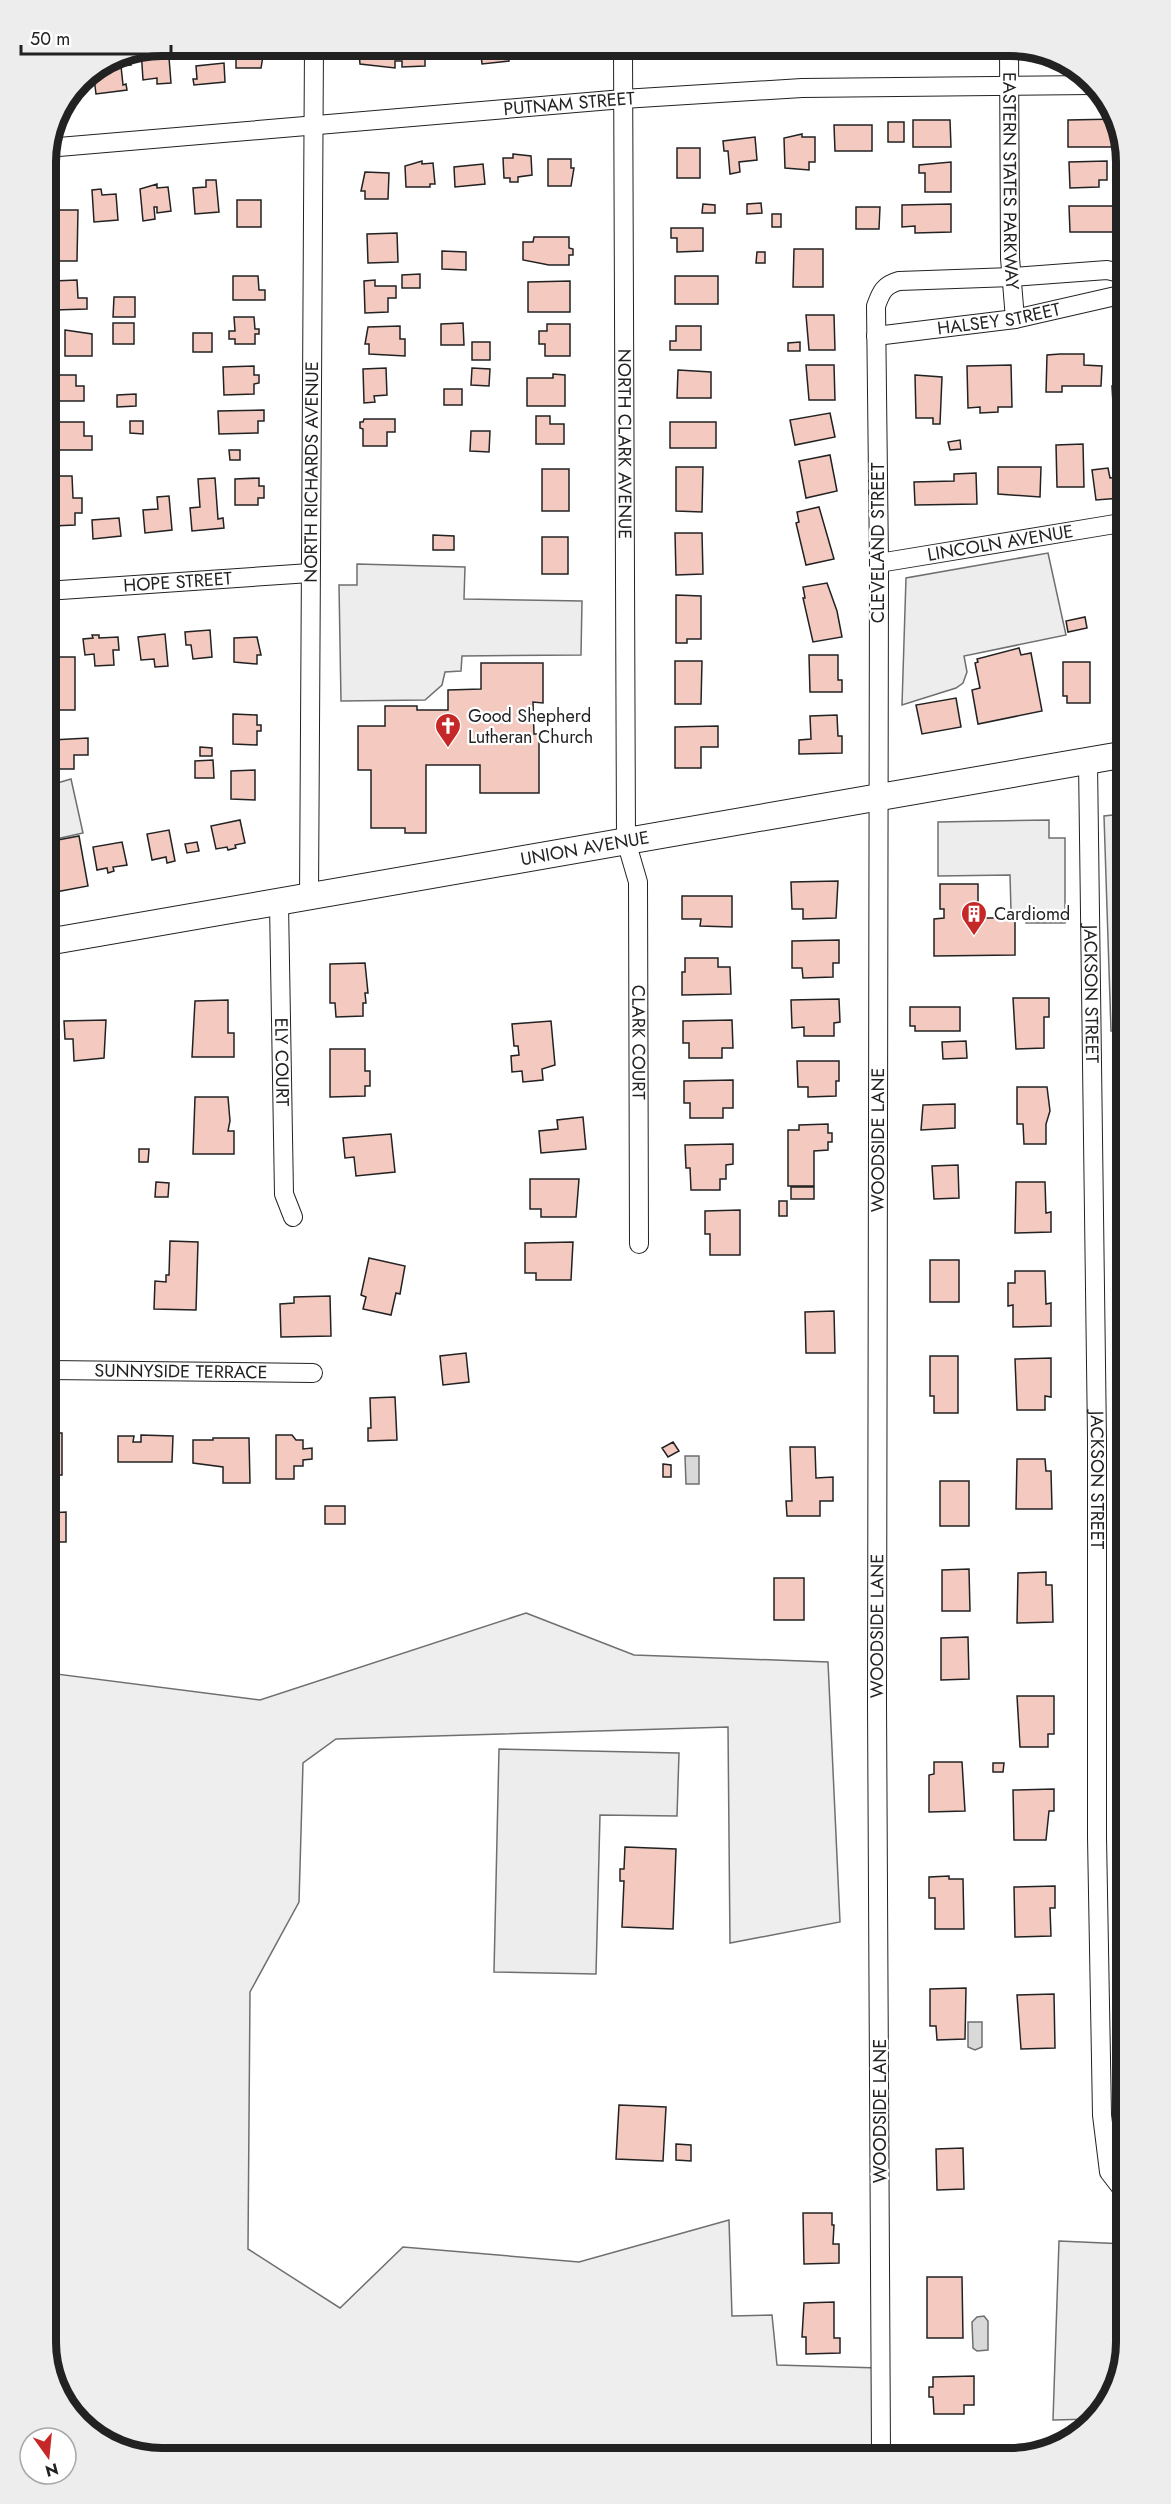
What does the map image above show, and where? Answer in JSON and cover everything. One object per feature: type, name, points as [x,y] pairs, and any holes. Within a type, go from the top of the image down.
[{"type":"street","name":"NORTH RICHARDS AVENUE","points":[[309,898],[314,56]]},
{"type":"street","name":"NORTH CLARK AVENUE","points":[[622,56],[626,841]]},
{"type":"street","name":"EASTERN STATES PARKWAY","points":[[1009,56],[1012,277],[1015,319]]},
{"type":"street","name":"PUTNAM STREET","points":[[57,147],[623,99],[802,88],[1082,85]]},
{"type":"street","name":"HALSEY STREET","points":[[881,291],[889,284],[899,281],[1012,277],[1107,270],[1116,272]]},
{"type":"street","name":"CLEVELAND STREET","points":[[878,797],[879,563],[876,306],[881,291]]},
{"type":"street","name":"HALSEY STREET","points":[[876,336],[1015,319],[1116,296]]},
{"type":"street","name":"LINCOLN AVENUE","points":[[879,563],[1116,524]]},
{"type":"street","name":"HOPE STREET","points":[[56,590],[310,573]]},
{"type":"street","name":"UNION AVENUE","points":[[56,941],[279,904],[626,841],[1116,757]]},
{"type":"street","name":"JACKSON STREET","points":[[1088,762],[1097,1439],[1097,1837],[1102,2103],[1109,2172],[1116,2181]]},
{"type":"street","name":"WOODSIDE LANE","points":[[878,797],[877,1714],[881,2448]]},
{"type":"street","name":"CLARK COURT","points":[[626,841],[638,882],[639,1244]]},
{"type":"street","name":"ELY COURT","points":[[279,904],[284,1194],[293,1217]]},
{"type":"street","name":"SUNNYSIDE TERRACE","points":[[56,1370],[313,1373]]},
{"type":"shaded area","points":[[1048,553],[1066,635],[964,656],[967,672],[963,683],[956,688],[902,705],[906,578]]},
{"type":"shaded area","points":[[357,564],[465,567],[464,599],[582,601],[581,655],[462,656],[461,671],[445,672],[442,685],[425,700],[341,701],[339,585],[357,585]]},
{"type":"shaded area","points":[[71,779],[83,833],[56,839],[56,783]]},
{"type":"shaded area","points":[[1116,815],[1116,1031],[1111,1031],[1104,816]]},
{"type":"shaded area","points":[[1049,820],[1049,838],[1065,838],[1065,923],[1026,923],[1026,911],[1011,911],[1010,875],[938,876],[938,822]]},
{"type":"shaded area","points":[[685,1456],[699,1456],[699,1484],[686,1484]]},
{"type":"shaded area","points":[[526,1613],[634,1655],[828,1662],[840,1922],[730,1943],[728,1727],[336,1739],[303,1763],[299,1902],[250,1992],[248,2249],[340,2308],[403,2247],[579,2262],[729,2220],[732,2316],[772,2315],[777,2365],[879,2368],[879,2448],[148,2448],[108,2434],[97,2427],[77,2407],[61,2377],[56,2356],[56,1674],[260,1700]]},
{"type":"shaded area","points":[[499,1749],[679,1753],[677,1816],[600,1815],[596,1974],[494,1972]]},
{"type":"shaded area","points":[[968,2022],[982,2022],[982,2047],[975,2050],[968,2047]]},
{"type":"shaded area","points":[[1059,2241],[1116,2244],[1116,2342],[1110,2377],[1094,2407],[1082,2419],[1053,2420]]},
{"type":"shaded area","points":[[984,2316],[988,2321],[988,2350],[977,2351],[973,2348],[972,2322],[977,2317]]},
{"type":"building","points":[[169,56],[171,83],[157,84],[157,78],[143,80],[142,57]]},
{"type":"building","points":[[236,56],[263,56],[261,68],[236,68]]},
{"type":"building","points":[[359,56],[425,56],[425,66],[402,67],[402,61],[395,61],[395,68],[360,64]]},
{"type":"building","points":[[481,56],[508,56],[509,61],[482,64]]},
{"type":"building","points":[[131,60],[131,65],[121,66],[123,85],[126,84],[127,90],[96,94],[94,80],[115,66]]},
{"type":"building","points":[[224,63],[225,82],[194,85],[193,79],[197,79],[196,66]]},
{"type":"building","points":[[1107,119],[1113,139],[1112,147],[1068,147],[1068,120]]},
{"type":"building","points":[[913,120],[950,120],[951,147],[913,147]]},
{"type":"building","points":[[888,122],[904,122],[904,142],[888,142]]},
{"type":"building","points":[[834,125],[872,125],[872,151],[835,151]]},
{"type":"building","points":[[802,134],[802,137],[815,137],[815,162],[809,162],[809,170],[785,168],[784,138]]},
{"type":"building","points":[[755,137],[757,160],[739,162],[740,172],[730,174],[728,151],[724,151],[723,141]]},
{"type":"building","points":[[677,148],[700,148],[700,178],[677,178]]},
{"type":"building","points":[[513,154],[531,156],[532,175],[518,177],[518,182],[510,182],[510,178],[504,178],[503,158],[513,158]]},
{"type":"building","points":[[548,159],[571,159],[571,168],[574,168],[571,186],[548,186]]},
{"type":"building","points":[[422,161],[422,164],[433,163],[435,184],[430,184],[430,187],[406,187],[405,166]]},
{"type":"building","points":[[1107,161],[1107,180],[1099,180],[1099,187],[1070,188],[1069,162]]},
{"type":"building","points":[[951,162],[951,192],[925,192],[925,173],[919,173],[919,165]]},
{"type":"building","points":[[483,164],[485,184],[455,187],[454,167]]},
{"type":"building","points":[[365,172],[389,173],[388,199],[365,199],[365,191],[361,191]]},
{"type":"building","points":[[206,180],[216,180],[219,212],[195,214],[193,188],[206,187]]},
{"type":"building","points":[[157,184],[157,188],[168,187],[171,211],[157,213],[157,207],[154,207],[155,219],[143,221],[140,189]]},
{"type":"building","points":[[1113,187],[1116,187],[1116,200],[1113,200]]},
{"type":"building","points":[[101,189],[102,195],[116,194],[118,220],[94,222],[92,190]]},
{"type":"building","points":[[237,200],[261,200],[261,227],[237,227]]},
{"type":"building","points":[[761,203],[762,213],[747,214],[747,204]]},
{"type":"building","points":[[703,204],[715,205],[715,213],[702,213]]},
{"type":"building","points":[[951,204],[951,232],[915,233],[915,226],[902,227],[902,205]]},
{"type":"building","points":[[1069,206],[1113,206],[1113,211],[1116,211],[1116,225],[1113,225],[1113,232],[1070,232]]},
{"type":"building","points":[[856,207],[880,207],[879,229],[856,229]]},
{"type":"building","points":[[56,210],[78,210],[77,261],[56,261]]},
{"type":"building","points":[[772,214],[781,214],[781,227],[772,227]]},
{"type":"building","points":[[671,228],[703,228],[703,251],[677,252],[677,238],[671,238]]},
{"type":"building","points":[[397,233],[398,262],[368,263],[367,234]]},
{"type":"building","points":[[534,237],[569,237],[569,248],[573,249],[573,255],[569,255],[569,265],[549,265],[523,260],[523,242],[533,242]]},
{"type":"building","points":[[794,249],[823,249],[823,287],[793,287]]},
{"type":"building","points":[[442,251],[466,252],[466,270],[442,269]]},
{"type":"building","points":[[757,252],[765,252],[765,263],[756,263]]},
{"type":"building","points":[[420,274],[420,288],[402,288],[402,275]]},
{"type":"building","points":[[233,276],[258,276],[259,290],[265,290],[265,300],[233,300]]},
{"type":"building","points":[[675,276],[718,276],[718,304],[675,304]]},
{"type":"building","points":[[77,280],[78,298],[87,298],[87,309],[56,310],[56,281]]},
{"type":"building","points":[[375,280],[375,286],[396,286],[396,298],[388,298],[388,312],[365,313],[364,281]]},
{"type":"building","points":[[570,281],[570,312],[528,312],[528,282]]},
{"type":"building","points":[[114,297],[135,297],[135,317],[113,317]]},
{"type":"building","points":[[806,315],[834,315],[835,350],[809,350]]},
{"type":"building","points":[[234,317],[254,317],[255,329],[259,329],[259,334],[255,334],[255,344],[235,344],[235,339],[229,339],[229,331],[235,331]]},
{"type":"building","points":[[113,323],[134,323],[134,344],[113,344]]},
{"type":"building","points":[[463,323],[464,345],[441,345],[441,324]]},
{"type":"building","points":[[547,324],[570,324],[570,356],[545,356],[545,344],[539,344],[539,331],[547,331]]},
{"type":"building","points":[[400,326],[400,339],[405,339],[405,356],[369,354],[369,344],[365,344],[368,327]]},
{"type":"building","points":[[676,326],[701,326],[701,350],[670,350],[670,341],[676,341]]},
{"type":"building","points":[[65,330],[92,334],[92,356],[65,356]]},
{"type":"building","points":[[193,333],[212,333],[212,352],[193,352]]},
{"type":"building","points":[[472,342],[490,342],[490,360],[472,360]]},
{"type":"building","points":[[800,342],[800,351],[788,351],[788,343]]},
{"type":"building","points":[[1084,354],[1084,365],[1102,366],[1101,386],[1062,386],[1062,392],[1046,392],[1047,355]]},
{"type":"building","points":[[806,365],[834,365],[835,400],[809,400]]},
{"type":"building","points":[[1011,365],[1012,407],[998,407],[998,412],[980,413],[980,407],[968,408],[967,366]]},
{"type":"building","points":[[254,366],[254,375],[259,375],[259,383],[254,384],[254,394],[224,395],[223,367]]},
{"type":"building","points":[[386,368],[387,395],[374,396],[375,402],[364,403],[363,369]]},
{"type":"building","points":[[472,368],[490,369],[489,386],[471,385]]},
{"type":"building","points":[[678,370],[711,372],[711,398],[677,398]]},
{"type":"building","points":[[553,374],[565,375],[565,406],[527,406],[527,378],[553,378]]},
{"type":"building","points":[[56,375],[76,375],[76,386],[84,386],[84,401],[56,401]]},
{"type":"building","points":[[915,375],[942,377],[940,424],[933,424],[933,418],[916,418]]},
{"type":"building","points":[[1112,386],[1116,386],[1116,404],[1113,404]]},
{"type":"building","points":[[444,389],[462,389],[462,405],[444,405]]},
{"type":"building","points":[[136,394],[136,406],[117,407],[117,395]]},
{"type":"building","points":[[264,410],[264,421],[258,421],[258,433],[219,434],[218,411]]},
{"type":"building","points":[[830,413],[835,437],[795,445],[790,420]]},
{"type":"building","points":[[536,416],[550,416],[550,424],[564,424],[564,444],[536,444]]},
{"type":"building","points":[[364,419],[395,419],[395,432],[387,432],[387,446],[363,446],[363,429],[360,428],[360,422]]},
{"type":"building","points":[[130,421],[143,421],[143,434],[130,433]]},
{"type":"building","points":[[58,422],[84,422],[84,436],[92,436],[92,450],[58,450]]},
{"type":"building","points":[[670,422],[716,422],[716,448],[670,448]]},
{"type":"building","points":[[471,431],[490,431],[489,452],[470,451]]},
{"type":"building","points":[[960,440],[961,449],[950,450],[948,442]]},
{"type":"building","points":[[1083,444],[1084,487],[1057,487],[1056,445]]},
{"type":"building","points":[[229,450],[240,450],[240,460],[230,460]]},
{"type":"building","points":[[830,455],[837,491],[806,498],[799,461]]},
{"type":"building","points":[[676,467],[703,467],[702,512],[676,511]]},
{"type":"building","points":[[998,467],[1041,467],[1040,497],[998,494]]},
{"type":"building","points":[[1108,468],[1110,478],[1116,477],[1116,498],[1096,500],[1092,470]]},
{"type":"building","points":[[542,469],[569,469],[569,511],[542,511]]},
{"type":"building","points":[[976,473],[977,504],[915,505],[914,482],[954,481],[954,474]]},
{"type":"building","points":[[56,476],[72,476],[73,498],[82,498],[82,513],[75,513],[75,525],[56,526]]},
{"type":"building","points":[[215,478],[218,519],[223,518],[224,528],[192,531],[190,508],[200,507],[198,479]]},
{"type":"building","points":[[259,478],[259,486],[264,486],[264,498],[258,498],[258,505],[235,505],[235,479]]},
{"type":"building","points":[[169,496],[172,530],[145,533],[143,510],[158,509],[157,497]]},
{"type":"building","points":[[819,507],[834,559],[806,565],[796,523],[799,522],[797,512]]},
{"type":"building","points":[[119,518],[121,536],[93,539],[92,520]]},
{"type":"building","points":[[675,533],[702,533],[703,574],[676,575]]},
{"type":"building","points":[[433,535],[454,536],[454,550],[433,550]]},
{"type":"building","points":[[542,537],[568,537],[568,574],[542,574]]},
{"type":"building","points":[[827,583],[837,611],[842,637],[813,642],[803,598],[805,598],[803,587]]},
{"type":"building","points":[[676,595],[701,596],[701,639],[687,639],[687,643],[676,643]]},
{"type":"building","points":[[1085,617],[1087,628],[1068,632],[1066,621]]},
{"type":"building","points":[[210,630],[212,657],[193,659],[191,645],[186,645],[185,632]]},
{"type":"building","points":[[165,634],[168,666],[155,667],[154,659],[141,660],[138,637]]},
{"type":"building","points":[[92,635],[99,635],[99,638],[118,637],[119,650],[113,650],[114,665],[95,666],[94,654],[85,655],[83,639],[93,638]]},
{"type":"building","points":[[257,637],[261,655],[257,655],[257,664],[234,662],[234,638]]},
{"type":"building","points":[[1019,648],[1021,655],[1031,653],[1042,711],[978,724],[972,690],[980,688],[975,663],[978,662],[977,659]]},
{"type":"building","points":[[809,655],[838,655],[838,680],[842,680],[842,692],[810,692]]},
{"type":"building","points":[[56,657],[75,657],[75,710],[56,710]]},
{"type":"building","points":[[675,661],[702,661],[701,704],[675,704]]},
{"type":"building","points":[[1063,662],[1090,662],[1090,703],[1067,703],[1067,696],[1063,696]]},
{"type":"building","name":"Good Shepherd Lutheran Church","points":[[481,663],[543,663],[543,703],[533,702],[534,734],[539,734],[539,793],[480,793],[480,765],[426,765],[426,833],[405,833],[405,828],[371,828],[371,770],[358,770],[358,726],[385,726],[385,706],[417,706],[417,710],[448,710],[448,690],[481,689]]},
{"type":"building","points":[[956,698],[961,727],[922,734],[916,705]]},
{"type":"building","points":[[233,714],[257,715],[257,725],[261,725],[261,731],[257,731],[257,745],[233,744]]},
{"type":"building","points":[[837,715],[838,736],[842,736],[842,753],[799,754],[799,740],[811,739],[810,716]]},
{"type":"building","points":[[718,726],[718,747],[701,747],[701,768],[675,768],[675,727]]},
{"type":"building","points":[[88,738],[88,755],[74,755],[74,769],[56,769],[56,740]]},
{"type":"building","points":[[200,747],[212,748],[212,756],[200,756]]},
{"type":"building","points":[[213,760],[214,778],[195,778],[195,761]]},
{"type":"building","points":[[255,770],[255,800],[231,799],[231,771]]},
{"type":"building","points":[[240,820],[245,843],[235,845],[236,848],[228,850],[227,847],[216,849],[211,826]]},
{"type":"building","points":[[169,830],[175,861],[167,863],[166,857],[152,860],[147,834]]},
{"type":"building","points":[[79,836],[88,886],[56,892],[56,840]]},
{"type":"building","points":[[122,842],[127,865],[113,867],[114,871],[108,873],[107,868],[97,870],[93,847]]},
{"type":"building","points":[[197,842],[199,851],[187,853],[185,844]]},
{"type":"building","points":[[838,881],[836,918],[803,919],[803,909],[792,909],[791,882]]},
{"type":"building","name":"Cardiomd","points":[[940,884],[978,884],[978,908],[973,908],[973,918],[1015,918],[1015,955],[934,956],[934,919],[944,918],[944,909],[940,909]]},
{"type":"building","points":[[682,896],[732,896],[732,927],[700,926],[701,919],[682,919]]},
{"type":"building","points":[[839,940],[839,963],[833,963],[833,977],[803,978],[802,968],[792,968],[792,941]]},
{"type":"building","points":[[685,958],[718,958],[718,967],[730,967],[731,994],[682,995],[682,972],[685,972]]},
{"type":"building","points":[[365,963],[368,993],[365,993],[366,1003],[363,1003],[363,1016],[336,1017],[335,1003],[330,1003],[330,964]]},
{"type":"building","points":[[1013,998],[1049,998],[1049,1017],[1044,1017],[1044,1048],[1016,1049]]},
{"type":"building","points":[[839,999],[840,1022],[834,1023],[834,1036],[804,1036],[804,1027],[792,1028],[791,1000]]},
{"type":"building","points":[[228,1000],[228,1033],[234,1033],[234,1057],[192,1057],[195,1001]]},
{"type":"building","points":[[910,1007],[960,1007],[960,1031],[915,1031],[915,1026],[910,1026]]},
{"type":"building","points":[[106,1020],[104,1058],[74,1061],[73,1039],[65,1039],[64,1021]]},
{"type":"building","points":[[732,1020],[733,1048],[722,1048],[722,1058],[689,1058],[689,1043],[683,1043],[683,1021]]},
{"type":"building","points":[[551,1021],[555,1065],[542,1069],[543,1080],[523,1082],[522,1071],[512,1072],[511,1056],[519,1055],[518,1046],[514,1046],[512,1024]]},
{"type":"building","points":[[966,1041],[967,1058],[943,1059],[942,1042]]},
{"type":"building","points":[[330,1049],[365,1049],[365,1071],[370,1071],[370,1086],[365,1086],[365,1096],[330,1097]]},
{"type":"building","points":[[797,1061],[839,1061],[836,1096],[808,1097],[808,1087],[798,1087]]},
{"type":"building","points":[[733,1080],[733,1108],[723,1108],[723,1118],[690,1118],[690,1103],[684,1103],[684,1081]]},
{"type":"building","points":[[1017,1087],[1047,1087],[1050,1111],[1046,1124],[1046,1144],[1024,1144],[1023,1124],[1017,1124]]},
{"type":"building","points":[[195,1097],[228,1097],[230,1121],[228,1131],[234,1131],[234,1154],[193,1154]]},
{"type":"building","points":[[955,1104],[955,1128],[921,1130],[923,1105]]},
{"type":"building","points":[[583,1117],[586,1149],[541,1153],[539,1131],[558,1129],[557,1120]]},
{"type":"building","points":[[828,1124],[828,1133],[832,1133],[832,1142],[828,1142],[828,1150],[814,1151],[814,1186],[788,1186],[788,1130],[799,1130],[799,1125]]},
{"type":"building","points":[[391,1134],[395,1172],[356,1176],[354,1157],[345,1158],[343,1138]]},
{"type":"building","points":[[733,1144],[733,1164],[726,1165],[726,1179],[720,1179],[720,1190],[691,1190],[690,1168],[686,1168],[685,1145]]},
{"type":"building","points":[[139,1149],[149,1149],[148,1162],[139,1162]]},
{"type":"building","points":[[958,1165],[959,1198],[934,1199],[932,1166]]},
{"type":"building","points":[[530,1179],[579,1179],[576,1217],[541,1217],[541,1209],[530,1209]]},
{"type":"building","points":[[156,1182],[169,1183],[168,1197],[155,1197]]},
{"type":"building","points":[[1016,1182],[1045,1182],[1046,1213],[1051,1212],[1051,1232],[1015,1233]]},
{"type":"building","points":[[791,1187],[814,1187],[814,1199],[791,1199]]},
{"type":"building","points":[[779,1201],[787,1201],[787,1216],[779,1216]]},
{"type":"building","points":[[740,1210],[740,1255],[710,1255],[710,1234],[705,1234],[705,1211]]},
{"type":"building","points":[[170,1241],[198,1242],[196,1310],[154,1309],[155,1281],[166,1282],[166,1275],[169,1275]]},
{"type":"building","points":[[573,1242],[571,1280],[536,1280],[536,1273],[525,1273],[525,1243]]},
{"type":"building","points":[[369,1258],[405,1266],[400,1294],[396,1293],[391,1315],[363,1309],[366,1297],[361,1295]]},
{"type":"building","points":[[930,1260],[959,1260],[959,1302],[930,1302]]},
{"type":"building","points":[[1015,1271],[1045,1271],[1046,1304],[1051,1303],[1051,1326],[1013,1327],[1013,1305],[1008,1306],[1008,1283],[1015,1283]]},
{"type":"building","points":[[330,1296],[331,1336],[281,1337],[280,1304],[294,1303],[294,1297]]},
{"type":"building","points":[[834,1311],[835,1353],[806,1353],[805,1312]]},
{"type":"building","points":[[466,1353],[469,1382],[443,1385],[440,1356]]},
{"type":"building","points":[[930,1356],[958,1356],[958,1413],[934,1413],[934,1396],[930,1396]]},
{"type":"building","points":[[1051,1358],[1051,1397],[1045,1396],[1045,1410],[1017,1410],[1015,1359]]},
{"type":"building","points":[[395,1397],[397,1440],[368,1441],[368,1428],[371,1428],[370,1398]]},
{"type":"building","points":[[56,1433],[62,1433],[62,1475],[56,1475]]},
{"type":"building","points":[[141,1435],[173,1436],[172,1462],[118,1462],[118,1436],[134,1436],[133,1442],[141,1442]]},
{"type":"building","points":[[276,1435],[292,1435],[296,1440],[303,1440],[303,1449],[312,1448],[312,1459],[303,1460],[303,1466],[294,1466],[294,1479],[276,1479]]},
{"type":"building","points":[[213,1438],[249,1438],[250,1483],[223,1483],[223,1467],[193,1463],[193,1440],[213,1440]]},
{"type":"building","points":[[673,1442],[679,1451],[668,1457],[662,1448]]},
{"type":"building","points":[[790,1447],[815,1447],[816,1478],[833,1477],[833,1501],[820,1501],[820,1516],[787,1516],[786,1501],[792,1501]]},
{"type":"building","points":[[1017,1459],[1045,1459],[1046,1471],[1051,1471],[1052,1509],[1016,1509]]},
{"type":"building","points":[[663,1464],[671,1465],[671,1477],[663,1477]]},
{"type":"building","points":[[940,1481],[969,1481],[969,1526],[940,1526]]},
{"type":"building","points":[[325,1506],[345,1506],[345,1524],[325,1524]]},
{"type":"building","points":[[66,1512],[66,1542],[56,1542],[56,1513]]},
{"type":"building","points":[[969,1569],[970,1611],[942,1611],[942,1570]]},
{"type":"building","points":[[1046,1572],[1046,1585],[1052,1585],[1053,1622],[1017,1623],[1018,1573]]},
{"type":"building","points":[[774,1578],[804,1578],[804,1620],[774,1620]]},
{"type":"building","points":[[968,1637],[969,1679],[941,1680],[941,1638]]},
{"type":"building","points":[[1017,1696],[1054,1696],[1054,1734],[1048,1734],[1048,1747],[1020,1747]]},
{"type":"building","points":[[934,1762],[962,1762],[965,1811],[929,1812],[929,1775],[934,1774]]},
{"type":"building","points":[[993,1763],[1004,1763],[1003,1772],[993,1772]]},
{"type":"building","points":[[1054,1789],[1054,1811],[1049,1811],[1046,1840],[1014,1840],[1013,1790]]},
{"type":"building","points":[[625,1847],[676,1849],[673,1929],[622,1927],[624,1881],[620,1881],[620,1869],[624,1869]]},
{"type":"building","points":[[949,1876],[949,1879],[963,1879],[964,1929],[935,1929],[935,1898],[929,1898],[929,1877]]},
{"type":"building","points":[[1055,1886],[1055,1908],[1050,1908],[1051,1936],[1015,1937],[1014,1887]]},
{"type":"building","points":[[966,1988],[965,2039],[937,2040],[936,2026],[930,2026],[930,1989]]},
{"type":"building","points":[[1054,1994],[1055,2048],[1021,2049],[1017,1995]]},
{"type":"building","points":[[619,2105],[666,2107],[663,2161],[616,2159]]},
{"type":"building","points":[[676,2144],[691,2145],[691,2161],[676,2160]]},
{"type":"building","points":[[963,2148],[964,2189],[937,2190],[936,2149]]},
{"type":"building","points":[[803,2213],[832,2213],[833,2244],[839,2244],[839,2263],[804,2264]]},
{"type":"building","points":[[927,2277],[962,2277],[963,2338],[927,2338]]},
{"type":"building","points":[[834,2302],[834,2338],[840,2338],[840,2353],[806,2354],[806,2337],[802,2337],[804,2303]]},
{"type":"building","points":[[974,2376],[974,2405],[964,2405],[964,2414],[934,2414],[933,2397],[929,2397],[929,2387],[933,2387],[933,2377]]},
{"type":"place","name":"Good Shepherd Lutheran Church","points":[[448,749]]},
{"type":"place","name":"Cardiomd","points":[[974,937]]}]
